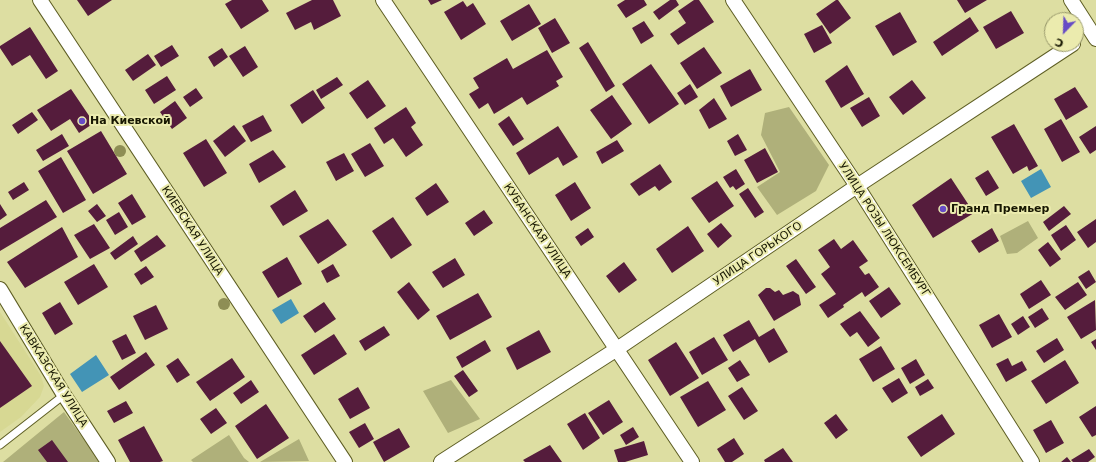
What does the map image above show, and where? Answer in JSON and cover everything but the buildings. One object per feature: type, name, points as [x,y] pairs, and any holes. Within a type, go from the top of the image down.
[{"type":"street","name":"КИЕВСКАЯ УЛИЦА","points":[[40,0],[345,462]]},
{"type":"street","name":"КУБАНСКАЯ УЛИЦА","points":[[382,0],[692,462]]},
{"type":"street","name":"УЛИЦА РОЗЫ ЛЮКСЕМБУРГ","points":[[733,0],[858,186],[1032,462]]},
{"type":"street","points":[[1071,0],[1094,33],[1084,38]]},
{"type":"street","name":"УЛИЦА ГОРЬКОГО","points":[[441,462],[617,349],[858,186],[1061,52]]},
{"type":"street","name":"КАВКАЗСКАЯ УЛИЦА","points":[[0,289],[64,395],[108,462]]},
{"type":"lane","points":[[0,445],[64,395]]},
{"type":"shaded area","points":[[789,107],[829,165],[816,191],[777,215],[757,187],[780,172],[761,135],[765,113]]},
{"type":"shaded area","points":[[1028,221],[1038,238],[1017,253],[1007,254],[1000,236]]},
{"type":"shaded area","points":[[0,312],[41,376],[44,386],[40,397],[21,417],[0,432]]},
{"type":"shaded area","points":[[451,380],[480,419],[448,433],[423,391]]},
{"type":"shaded area","points":[[64,412],[100,462],[3,462]]},
{"type":"shaded area","points":[[229,435],[244,458],[249,462],[193,462],[191,460]]},
{"type":"shaded area","points":[[299,439],[309,461],[260,462]]},
{"type":"water","points":[[1041,169],[1051,187],[1031,198],[1021,181]]},
{"type":"water","points":[[291,299],[299,313],[281,324],[272,310]]},
{"type":"water","points":[[96,355],[109,375],[82,392],[70,374]]},
{"type":"place","name":"На Киевской","points":[[82,121]]},
{"type":"place","name":"Гранд Премьер","points":[[943,209]]}]
